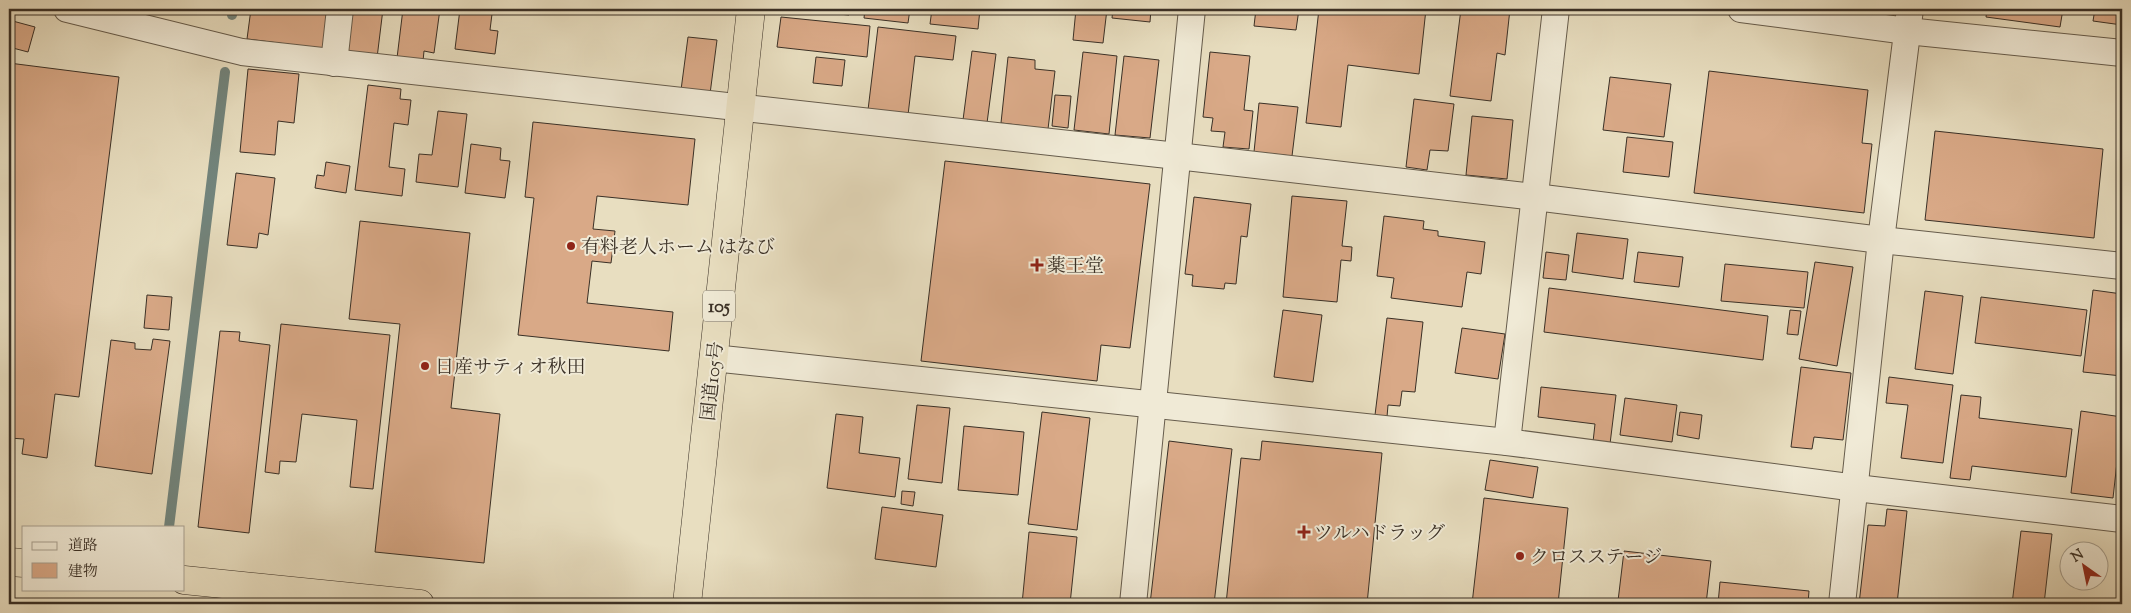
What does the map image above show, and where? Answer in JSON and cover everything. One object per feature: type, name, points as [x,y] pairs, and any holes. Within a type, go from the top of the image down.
[{"type":"highway","name":"国道105号","points":[[687,604],[752,9]]},
{"type":"highway","points":[[9,562],[22,563]]},
{"type":"highway","points":[[185,580],[420,604]]},
{"type":"street","points":[[67,9],[242,52],[1177,156],[1535,197],[1881,240],[2122,266]]},
{"type":"street","points":[[334,62],[340,9]]},
{"type":"street","points":[[1133,604],[1192,9]]},
{"type":"street","points":[[1507,442],[1556,9]]},
{"type":"street","points":[[1741,9],[1909,20],[2122,53]]},
{"type":"street","points":[[1842,604],[1856,488],[1881,240],[1909,20]]},
{"type":"street","points":[[713,358],[1507,442],[1856,488],[2122,519]]},
{"type":"building","points":[[251,9],[330,9],[325,49],[247,39]]},
{"type":"building","points":[[352,9],[383,9],[377,58],[346,54]]},
{"type":"building","points":[[403,9],[440,9],[434,53],[424,51],[423,61],[397,58]]},
{"type":"building","points":[[460,9],[499,9],[498,14],[492,14],[490,30],[498,31],[495,54],[455,49]]},
{"type":"building","points":[[807,9],[850,9],[849,15],[807,11]]},
{"type":"building","points":[[865,9],[910,9],[908,23],[864,18]]},
{"type":"building","points":[[932,9],[980,9],[978,29],[930,24]]},
{"type":"building","points":[[1076,9],[1107,9],[1103,43],[1073,40]]},
{"type":"building","points":[[1113,9],[1151,9],[1150,22],[1112,18]]},
{"type":"building","points":[[1256,9],[1299,9],[1296,30],[1254,26]]},
{"type":"building","points":[[1319,9],[1426,9],[1419,74],[1348,65],[1341,127],[1306,123]]},
{"type":"building","points":[[1461,9],[1510,9],[1505,55],[1497,53],[1491,101],[1450,96]]},
{"type":"building","points":[[1987,9],[2063,9],[2060,27],[1986,17]]},
{"type":"building","points":[[2095,9],[2122,9],[2122,25],[2093,21]]},
{"type":"building","points":[[781,17],[870,26],[867,57],[777,47]]},
{"type":"building","points":[[9,20],[35,27],[28,52],[9,47]]},
{"type":"building","points":[[878,27],[956,36],[953,60],[915,56],[908,115],[868,110]]},
{"type":"building","points":[[688,37],[717,40],[710,94],[681,90]]},
{"type":"building","points":[[972,51],[996,54],[987,123],[963,120]]},
{"type":"building","points":[[1083,52],[1117,56],[1109,134],[1074,130]]},
{"type":"building","points":[[1210,52],[1250,56],[1244,110],[1253,111],[1249,149],[1223,147],[1225,132],[1211,131],[1213,118],[1203,117]]},
{"type":"building","points":[[1124,56],[1159,60],[1150,138],[1115,135]]},
{"type":"building","points":[[816,57],[845,60],[842,86],[813,83]]},
{"type":"building","points":[[1008,57],[1035,60],[1035,69],[1055,71],[1048,129],[1001,123]]},
{"type":"building","points":[[9,63],[119,77],[79,397],[55,394],[47,458],[22,454],[24,439],[9,438]]},
{"type":"building","points":[[248,69],[299,74],[294,123],[278,121],[275,155],[240,152]]},
{"type":"building","points":[[1709,71],[1868,90],[1862,143],[1872,144],[1864,213],[1694,193]]},
{"type":"building","points":[[1610,77],[1671,84],[1664,137],[1603,130]]},
{"type":"building","points":[[368,85],[401,89],[400,99],[411,100],[408,125],[394,123],[389,167],[405,169],[402,196],[355,190]]},
{"type":"building","points":[[1055,95],[1071,96],[1068,128],[1052,126]]},
{"type":"building","points":[[1414,99],[1454,104],[1448,151],[1430,150],[1427,170],[1406,167]]},
{"type":"building","points":[[1259,103],[1298,107],[1292,156],[1254,152]]},
{"type":"building","points":[[438,111],[467,114],[458,187],[416,182],[419,154],[432,155]]},
{"type":"building","points":[[1472,116],[1513,120],[1507,179],[1466,175]]},
{"type":"building","name":"有料老人ホーム はなび","points":[[533,122],[695,139],[688,205],[597,196],[593,229],[615,231],[611,263],[592,261],[587,303],[673,312],[669,351],[518,335],[534,198],[525,197]]},
{"type":"building","points":[[1935,131],[2103,149],[2094,238],[1925,220]]},
{"type":"building","points":[[1627,137],[1673,142],[1669,177],[1623,172]]},
{"type":"building","points":[[471,144],[501,148],[500,160],[510,161],[505,198],[465,193]]},
{"type":"building","name":"薬王堂","points":[[945,161],[1150,184],[1130,348],[1101,345],[1097,381],[921,361]]},
{"type":"building","points":[[326,162],[350,166],[346,193],[315,188],[317,175],[324,176]]},
{"type":"building","points":[[236,173],[275,178],[268,235],[259,233],[257,248],[227,245]]},
{"type":"building","points":[[1292,196],[1347,201],[1342,246],[1352,247],[1351,261],[1341,260],[1337,302],[1283,297]]},
{"type":"building","points":[[1194,197],[1251,204],[1247,237],[1241,236],[1236,284],[1225,283],[1224,289],[1192,286],[1193,275],[1185,274]]},
{"type":"building","points":[[1384,216],[1424,221],[1423,229],[1438,231],[1438,236],[1485,242],[1481,274],[1467,272],[1462,307],[1391,298],[1394,278],[1377,276]]},
{"type":"building","name":"日産サティオ秋田","points":[[360,221],[470,233],[451,408],[500,414],[484,563],[375,552],[400,324],[349,319]]},
{"type":"building","points":[[1577,233],[1628,239],[1623,279],[1572,272]]},
{"type":"building","points":[[1546,252],[1569,255],[1566,280],[1543,278]]},
{"type":"building","points":[[1638,252],[1683,257],[1679,287],[1634,282]]},
{"type":"building","points":[[1815,262],[1853,267],[1837,366],[1799,359]]},
{"type":"building","points":[[1725,264],[1808,272],[1804,308],[1721,301]]},
{"type":"building","points":[[1549,288],[1768,316],[1763,360],[1544,332]]},
{"type":"building","points":[[2093,290],[2122,294],[2122,376],[2083,372]]},
{"type":"building","points":[[1925,291],[1963,296],[1953,374],[1915,369]]},
{"type":"building","points":[[147,295],[172,297],[169,330],[144,328]]},
{"type":"building","points":[[1981,297],[2087,310],[2081,356],[1975,343]]},
{"type":"building","points":[[1283,310],[1322,315],[1313,382],[1274,377]]},
{"type":"building","points":[[1790,310],[1801,311],[1798,335],[1787,334]]},
{"type":"building","points":[[1387,318],[1423,322],[1415,392],[1402,391],[1400,406],[1388,405],[1387,417],[1375,415]]},
{"type":"building","points":[[281,324],[390,335],[373,489],[350,487],[357,420],[302,414],[296,462],[280,461],[279,474],[265,472]]},
{"type":"building","points":[[1462,328],[1505,334],[1498,379],[1455,373]]},
{"type":"building","points":[[220,331],[240,332],[239,341],[270,345],[249,533],[198,527]]},
{"type":"building","points":[[153,339],[170,341],[152,474],[95,466],[111,340],[135,343],[135,349],[151,350]]},
{"type":"building","points":[[1801,367],[1851,373],[1843,440],[1814,437],[1812,449],[1791,447]]},
{"type":"building","points":[[1889,377],[1953,385],[1943,463],[1901,458],[1908,405],[1886,403]]},
{"type":"building","points":[[1541,387],[1616,395],[1610,444],[1593,442],[1595,424],[1538,417]]},
{"type":"building","points":[[1961,395],[1981,397],[1979,418],[2072,429],[2066,477],[1972,466],[1970,480],[1950,478]]},
{"type":"building","points":[[1625,398],[1677,405],[1672,442],[1620,435]]},
{"type":"building","points":[[917,405],[950,408],[942,483],[908,479]]},
{"type":"building","points":[[2081,411],[2122,417],[2113,498],[2071,493]]},
{"type":"building","points":[[1042,412],[1090,418],[1077,530],[1028,524]]},
{"type":"building","points":[[1680,412],[1702,415],[1699,439],[1677,435]]},
{"type":"building","points":[[836,414],[863,417],[859,453],[900,458],[895,497],[827,488]]},
{"type":"building","points":[[964,426],[1024,432],[1018,495],[958,490]]},
{"type":"building","points":[[1169,441],[1232,449],[1214,604],[1150,604]]},
{"type":"building","name":"ツルハドラッグ","points":[[1262,441],[1382,453],[1367,604],[1226,604],[1241,458],[1260,460]]},
{"type":"building","points":[[1490,460],[1538,467],[1533,498],[1485,490]]},
{"type":"building","points":[[902,491],[915,492],[913,506],[901,504]]},
{"type":"building","name":"クロスステージ","points":[[1484,498],[1568,508],[1558,604],[1472,604]]},
{"type":"building","points":[[882,507],[943,515],[936,567],[875,559]]},
{"type":"building","points":[[1887,509],[1907,511],[1897,604],[1859,604],[1868,525],[1885,526]]},
{"type":"building","points":[[2021,531],[2052,534],[2044,604],[2012,604]]},
{"type":"building","points":[[1029,532],[1077,537],[1070,604],[1022,604]]},
{"type":"building","points":[[1624,551],[1711,561],[1706,604],[1651,604],[1618,601]]},
{"type":"building","points":[[1720,582],[1809,591],[1808,604],[1718,604]]},
{"type":"waterway","points":[[232,9],[232,15]]},
{"type":"waterway","points":[[169,526],[225,72]]},
{"type":"place","name":"有料老人ホーム はなび","points":[[571,246]]},
{"type":"place","name":"薬王堂","points":[[1037,265]]},
{"type":"place","name":"日産サティオ秋田","points":[[425,366]]},
{"type":"place","name":"ツルハドラッグ","points":[[1304,532]]},
{"type":"place","name":"クロスステージ","points":[[1520,556]]}]
